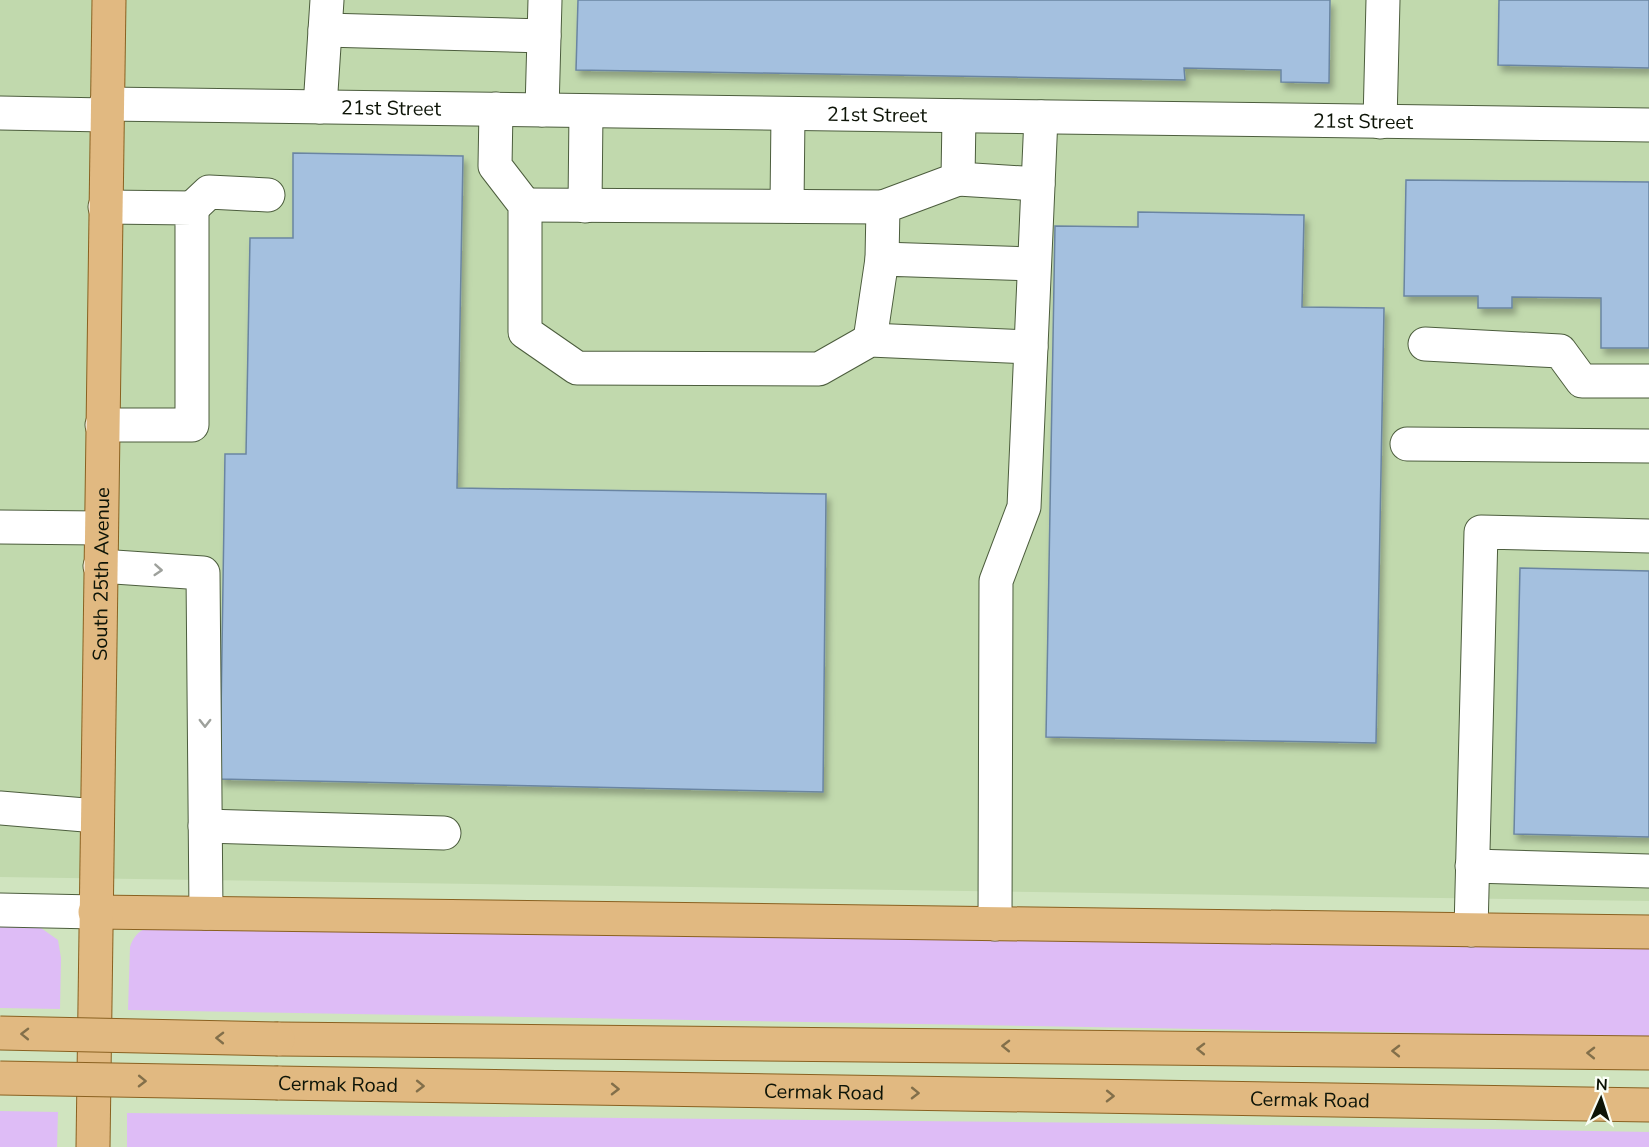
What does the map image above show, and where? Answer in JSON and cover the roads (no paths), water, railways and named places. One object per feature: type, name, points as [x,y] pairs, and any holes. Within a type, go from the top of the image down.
[{"type":"main road","name":"South 25th Avenue","points":[[93,1147],[108,0]]},
{"type":"main road","points":[[95,912],[1649,932]]},
{"type":"main road","points":[[0,1033],[279,1039],[1649,1053]]},
{"type":"main road","name":"Cermak Road","points":[[0,1078],[1649,1105]]},
{"type":"street","points":[[542,110],[545,0]]},
{"type":"street","points":[[1380,122],[1383,0]]},
{"type":"street","points":[[320,107],[326,15],[544,36]]},
{"type":"street","name":"21st Street","points":[[0,113],[320,107],[1649,125]]},
{"type":"street","points":[[496,109],[495,166],[525,205],[525,332],[577,368],[819,369],[870,340],[1031,347]]},
{"type":"street","points":[[585,206],[586,111]]},
{"type":"street","points":[[788,114],[788,206]]},
{"type":"street","points":[[958,179],[959,116]]},
{"type":"street","points":[[995,924],[996,581],[1024,507],[1041,117]]},
{"type":"street","points":[[525,205],[883,207],[958,179],[1038,184]]},
{"type":"street","points":[[105,207],[192,208],[209,192],[267,195]]},
{"type":"street","points":[[870,340],[882,259],[883,207]]},
{"type":"street","points":[[102,425],[192,425],[192,208]]},
{"type":"street","points":[[882,259],[1034,264]]},
{"type":"street","points":[[1425,345],[1560,351],[1582,381],[1649,381]]},
{"type":"street","points":[[1407,444],[1649,446]]},
{"type":"street","points":[[0,526],[100,528]]},
{"type":"street","points":[[1471,930],[1481,532],[1649,536]]},
{"type":"street","points":[[100,566],[203,573],[206,914]]},
{"type":"street","points":[[0,808],[97,816]]},
{"type":"street","points":[[205,826],[444,833]]},
{"type":"street","points":[[1472,866],[1649,871]]},
{"type":"street","points":[[0,910],[95,912]]}]
